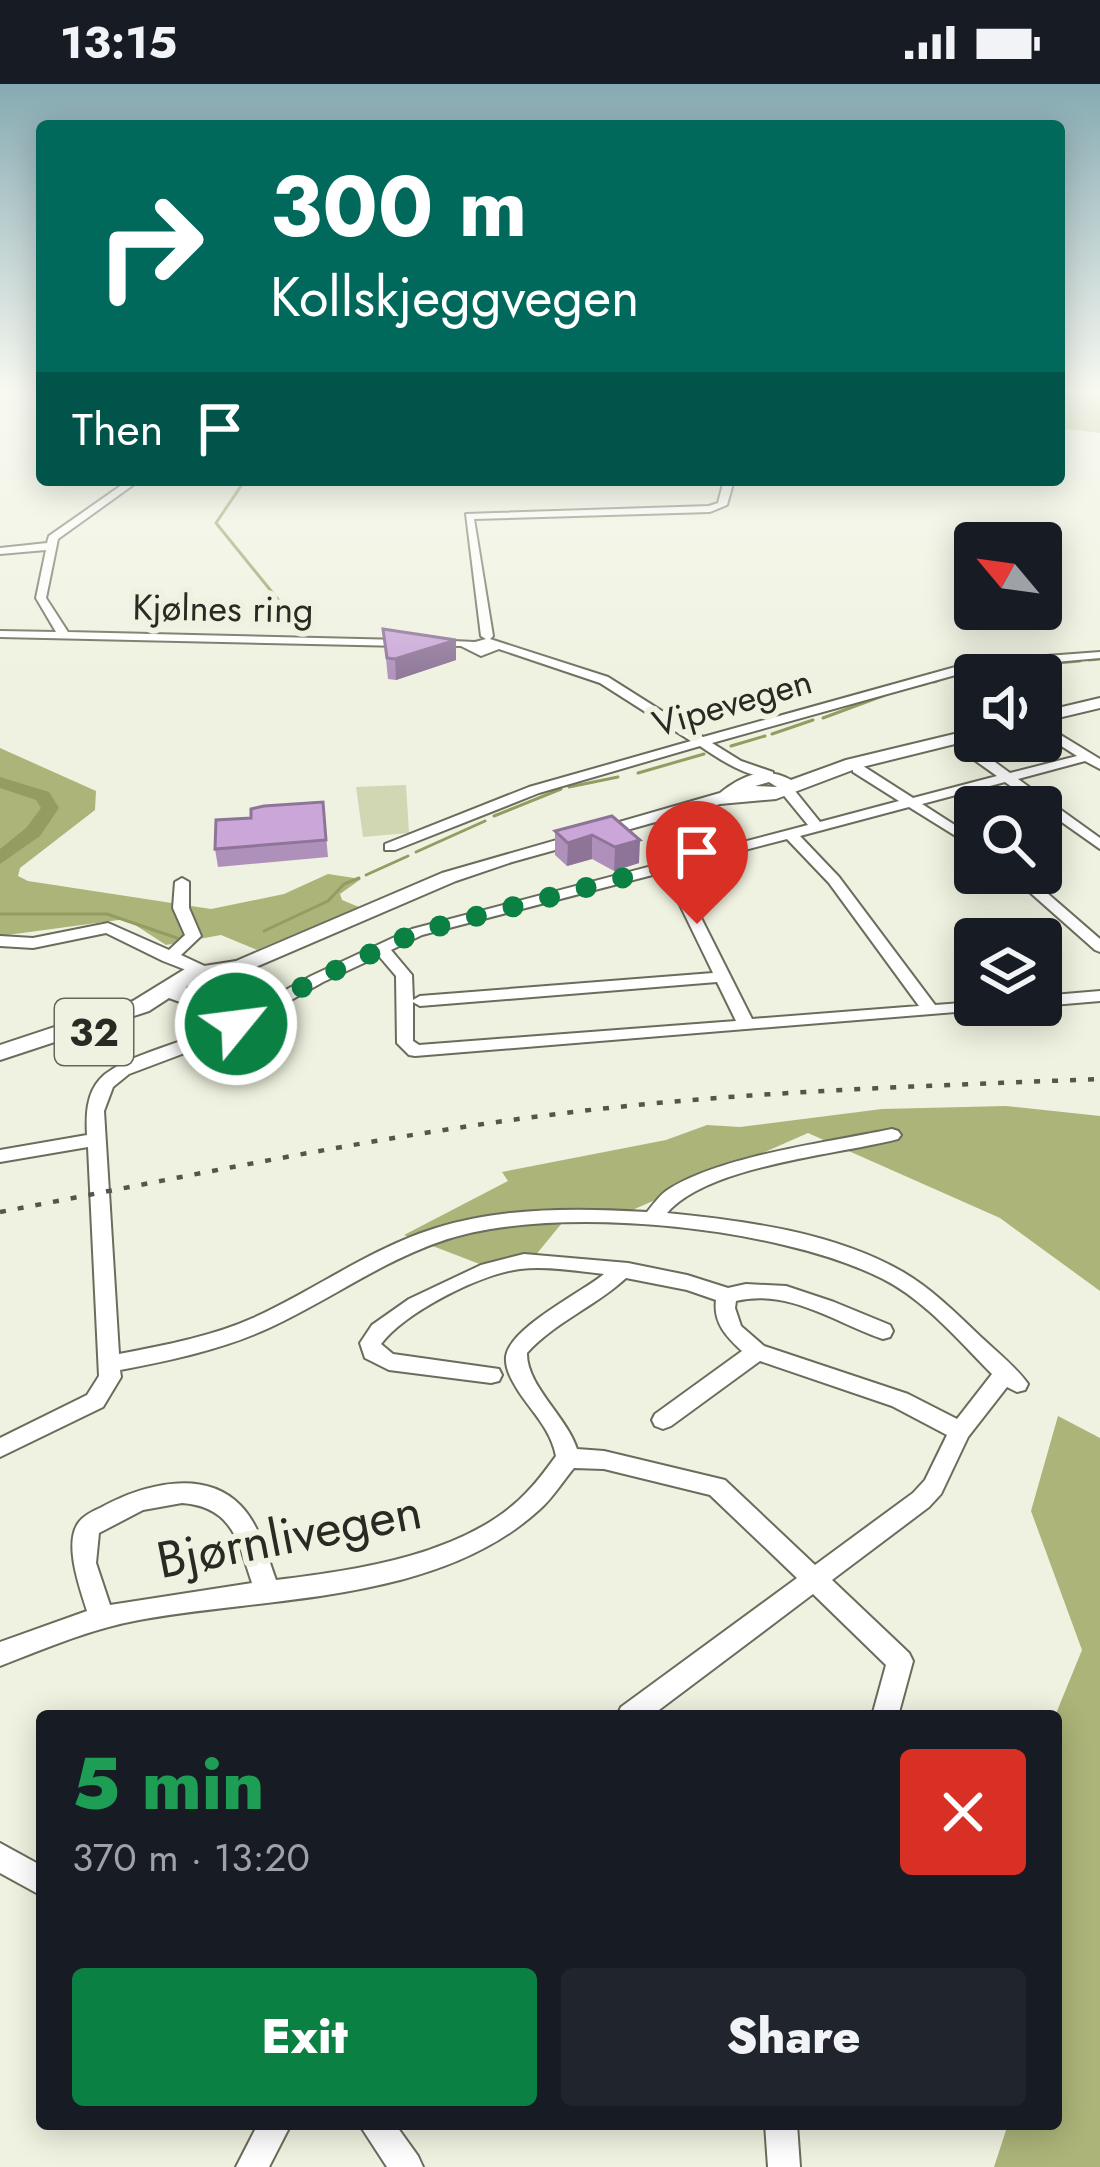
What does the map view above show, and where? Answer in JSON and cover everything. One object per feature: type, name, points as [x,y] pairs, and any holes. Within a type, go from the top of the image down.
[{"type":"main road","points":[[1062,712],[1100,703]]},
{"type":"main road","name":"32","points":[[0,1064],[195,982],[264,963],[482,867],[730,797],[764,783],[954,742]]},
{"type":"main road","name":"32","points":[[0,1053],[117,1016],[195,982]]},
{"type":"street","points":[[64,634],[41,598],[51,547],[58,532],[118,491]]},
{"type":"street","points":[[726,491],[722,505],[710,509],[470,516],[490,645],[604,680],[764,783],[817,827]]},
{"type":"street","points":[[0,551],[51,547]]},
{"type":"street","name":"Kjølnes ring","points":[[0,634],[469,647],[485,641],[490,645]]},
{"type":"street","name":"Vipevegen","points":[[390,847],[534,790],[949,671],[1100,655]]},
{"type":"street","points":[[1062,740],[1094,761]]},
{"type":"street","points":[[0,1448],[95,1401],[105,1389],[111,1364],[95,1140],[96,1100],[112,1077],[243,1021],[381,948],[434,926],[1006,777],[1094,761]]},
{"type":"street","points":[[991,762],[1100,844]]},
{"type":"street","points":[[855,766],[954,831]]},
{"type":"street","points":[[790,835],[834,880],[931,1011]]},
{"type":"street","points":[[668,866],[747,1025]]},
{"type":"street","points":[[182,882],[181,908],[193,933],[184,950],[195,982]]},
{"type":"street","points":[[1039,894],[1100,947]]},
{"type":"street","points":[[0,940],[33,943],[107,928],[195,982],[243,1021]]},
{"type":"street","points":[[381,948],[404,975],[405,1043],[415,1051],[954,1009]]},
{"type":"street","points":[[420,1001],[722,977]]},
{"type":"street","points":[[1062,999],[1100,996]]},
{"type":"street","points":[[651,1221],[673,1195],[709,1181],[776,1159],[892,1135]]},
{"type":"street","points":[[0,1156],[95,1140]]},
{"type":"street","points":[[111,1364],[235,1334],[401,1250],[461,1228],[537,1216],[651,1221],[770,1234],[857,1258],[912,1288],[1011,1379],[960,1431],[933,1487],[921,1500],[638,1710]]},
{"type":"street","points":[[491,1375],[389,1361],[372,1352],[370,1343],[388,1320],[483,1273],[519,1261],[691,1281],[727,1296],[758,1289],[883,1331]]},
{"type":"street","points":[[619,1272],[605,1289],[524,1338],[515,1355],[517,1372],[559,1425],[568,1443],[568,1458],[604,1460],[706,1482],[900,1661],[887,1710]]},
{"type":"street","points":[[727,1296],[725,1309],[732,1330],[758,1352],[900,1400],[960,1431]]},
{"type":"street","points":[[663,1420],[758,1352]]},
{"type":"street","name":"Bjørnlivegen","points":[[0,1654],[101,1616],[328,1584],[440,1557],[485,1535],[530,1504],[568,1458]]},
{"type":"street","points":[[101,1616],[85,1563],[88,1528],[110,1509],[160,1496],[195,1492],[216,1498],[235,1515],[268,1592]]},
{"type":"street","points":[[0,1858],[36,1879]]},
{"type":"street","points":[[252,2167],[272,2130]]},
{"type":"street","points":[[379,2130],[407,2167]]},
{"type":"street","points":[[781,2130],[784,2167]]},
{"type":"green space","points":[[0,748],[96,791],[95,810],[20,868],[18,876],[28,881],[211,909],[284,894],[328,874],[361,879],[340,894],[342,900],[359,907],[257,950],[221,935],[166,945],[126,919],[0,936]]},
{"type":"green space","points":[[406,785],[409,833],[363,837],[356,787]]},
{"type":"green space","points":[[1006,1106],[1100,1116],[1100,1291],[1000,1218],[808,1133],[621,1215],[571,1212],[530,1262],[490,1268],[404,1235],[508,1181],[502,1172],[666,1140],[707,1125],[740,1127],[882,1109]]},
{"type":"green space","points":[[1058,1416],[1100,1438],[1100,2167],[994,2167],[1006,2130],[1062,2130],[1062,1710],[1057,1710],[1082,1650],[1031,1511]]},
{"type":"building","points":[[383,629],[456,640],[387,658]]},
{"type":"building","points":[[323,802],[326,840],[215,849],[216,820],[251,818],[251,809],[264,806]]},
{"type":"building","points":[[612,816],[640,840],[615,847],[592,835],[568,843],[555,831]]},
{"type":"waterway","points":[[237,491],[216,523],[289,613]]},
{"type":"waterway","points":[[1089,660],[1100,659]]},
{"type":"waterway","points":[[1062,663],[1080,661]]},
{"type":"waterway","points":[[934,682],[946,677]]},
{"type":"waterway","points":[[907,688],[925,684]]},
{"type":"waterway","points":[[823,718],[885,695]]},
{"type":"waterway","points":[[772,734],[813,720]]},
{"type":"waterway","points":[[731,746],[765,736]]},
{"type":"waterway","points":[[638,773],[704,754]]},
{"type":"waterway","points":[[569,787],[618,777]]},
{"type":"waterway","points":[[0,782],[43,796],[50,808],[33,832],[0,858]]},
{"type":"waterway","points":[[494,816],[561,789]]},
{"type":"waterway","points":[[416,852],[485,821]]},
{"type":"waterway","points":[[366,875],[408,856]]},
{"type":"waterway","points":[[264,931],[328,901],[344,884],[359,878]]},
{"type":"waterway","points":[[0,914],[107,914],[177,938]]},
{"type":"railway","points":[[0,1212],[357,1144],[573,1112],[770,1094],[1100,1079]]},
{"type":"route","points":[[236,1024],[417,932],[668,866],[697,924]]}]
